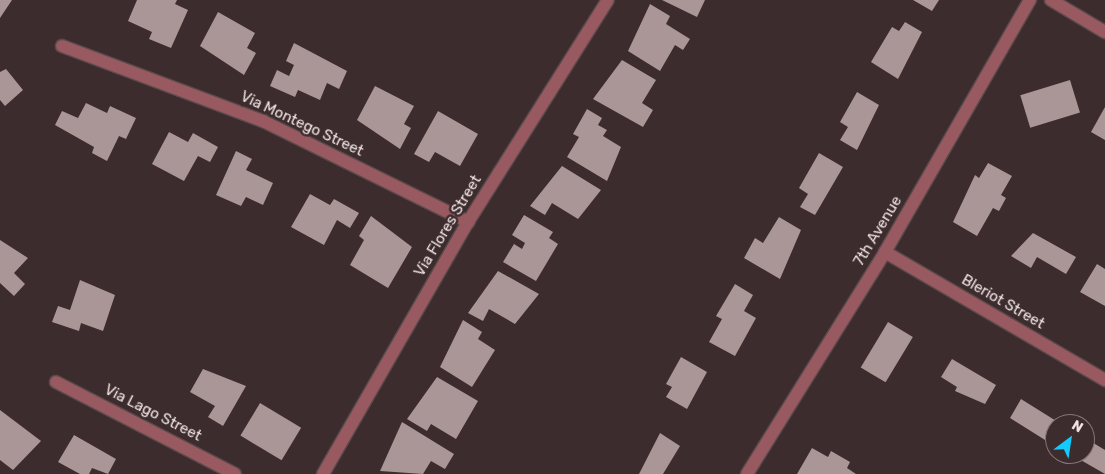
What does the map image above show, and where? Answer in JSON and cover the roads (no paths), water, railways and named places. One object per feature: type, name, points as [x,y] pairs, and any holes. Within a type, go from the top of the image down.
[{"type":"street","name":"Via Flores Street","points":[[323,474],[468,222],[608,0]]},
{"type":"street","name":"7th Avenue","points":[[747,474],[885,252],[1030,0]]},
{"type":"street","points":[[1051,0],[1105,32]]},
{"type":"street","name":"Via Montego Street","points":[[62,46],[263,121],[468,222]]},
{"type":"street","name":"Bleriot Street","points":[[885,252],[1105,380]]},
{"type":"street","name":"Via Lago Street","points":[[56,382],[235,474]]}]
